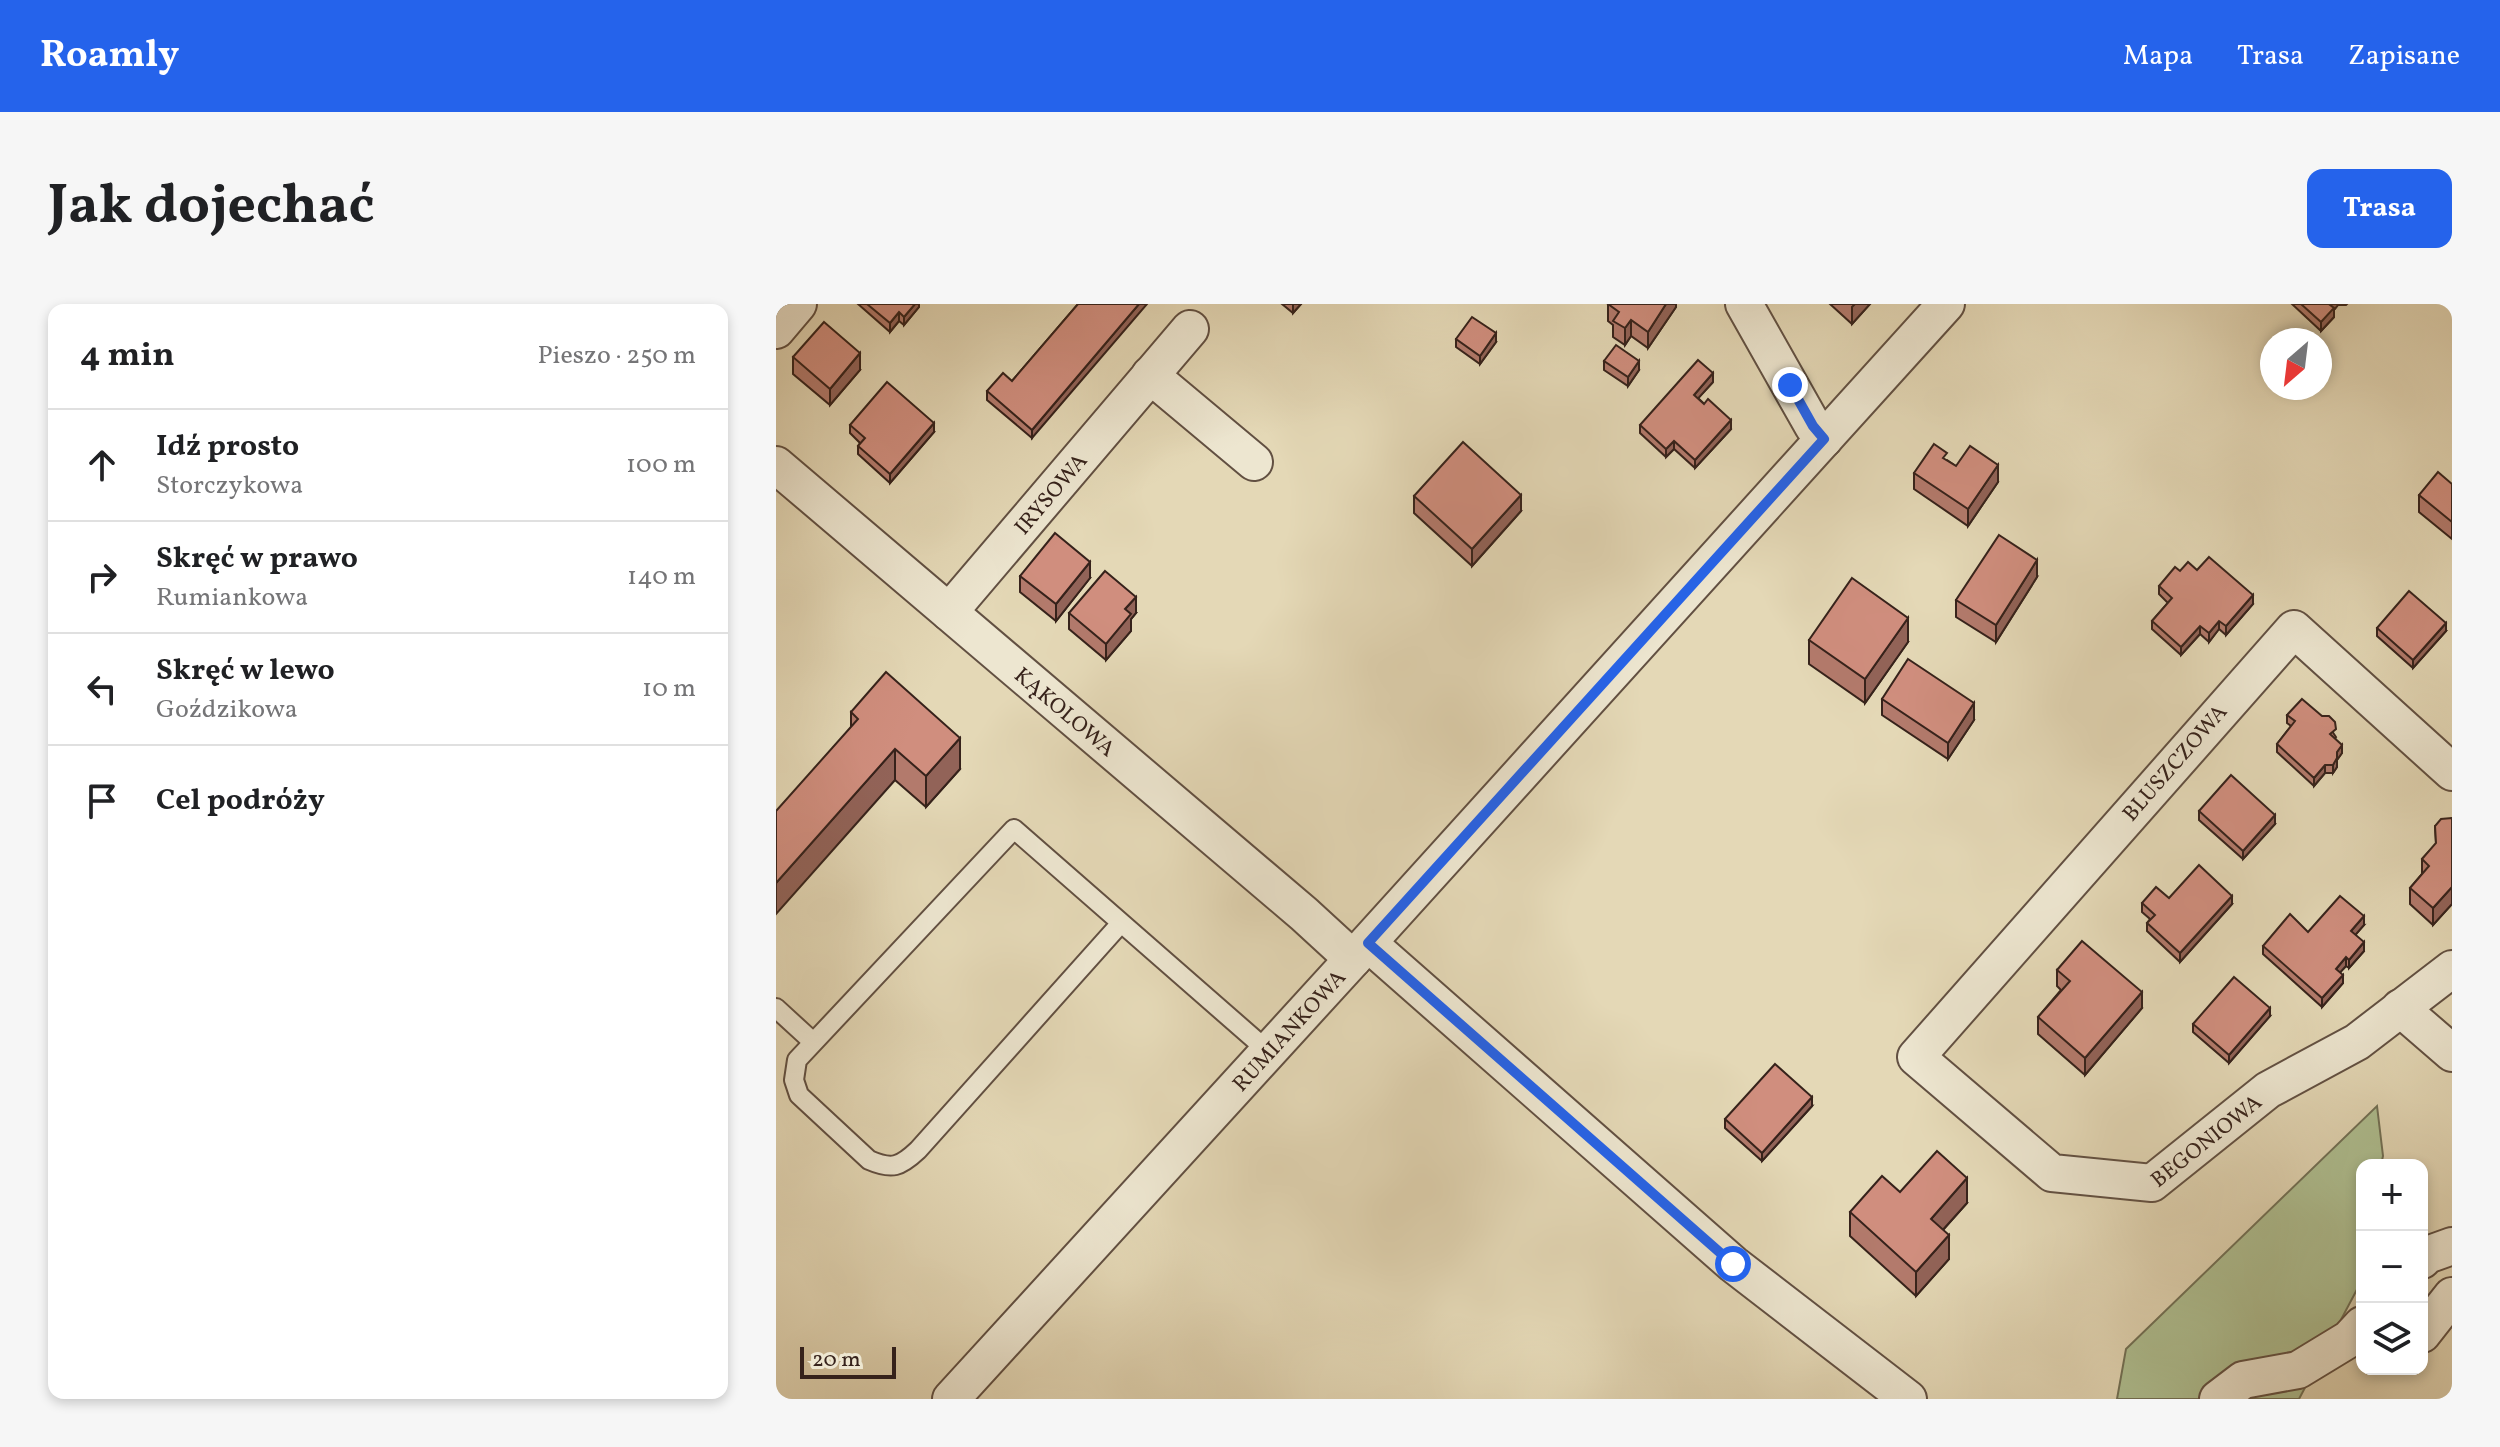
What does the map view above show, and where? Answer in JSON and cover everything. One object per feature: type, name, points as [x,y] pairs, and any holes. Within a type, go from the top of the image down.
[{"type":"street","points":[[776,330],[798,304]]},
{"type":"street","points":[[1744,304],[1813,426],[1824,439]]},
{"type":"street","name":"RUMIANKOWA","points":[[951,1399],[1946,304]]},
{"type":"street","name":"IRYSOWA","points":[[949,612],[1190,329]]},
{"type":"street","points":[[1150,375],[1254,462]]},
{"type":"street","name":"KĄKOLOWA","points":[[776,465],[1304,914],[1361,951],[1733,1264],[1908,1399]]},
{"type":"street","name":"BLUSZCZOWA","points":[[1916,1057],[2294,629],[2452,772]]},
{"type":"street","name":"BEGONIOWA","points":[[1916,1057],[2052,1173],[2152,1183],[2268,1090],[2357,1042],[2452,969]]},
{"type":"street","points":[[2400,1008],[2452,1053]]},
{"type":"street","points":[[2428,1255],[2452,1246]]},
{"type":"street","points":[[2428,1326],[2452,1296]]},
{"type":"street","points":[[2218,1399],[2243,1380],[2298,1370],[2349,1339],[2356,1331]]},
{"type":"lane","points":[[1121,923],[903,1164],[883,1166],[869,1160],[799,1095],[794,1080],[797,1060],[812,1041],[1014,829],[1269,1052]]},
{"type":"lane","points":[[776,1008],[812,1041]]},
{"type":"green space","points":[[2377,1106],[2382,1159],[2356,1159],[2356,1291],[2299,1399],[2117,1399],[2126,1349]]},
{"type":"building","points":[[867,304],[915,304],[904,317],[899,312],[890,323]]},
{"type":"building","points":[[1078,304],[1139,304],[1032,430],[987,391],[1003,373],[1012,381]]},
{"type":"building","points":[[1608,304],[1666,304],[1648,332],[1631,320],[1625,328],[1613,321],[1619,312]]},
{"type":"building","points":[[2301,304],[2332,304],[2334,308],[2321,322]]},
{"type":"building","points":[[1472,317],[1496,333],[1480,356],[1456,339]]},
{"type":"building","points":[[824,322],[860,353],[830,389],[793,357]]},
{"type":"building","points":[[1616,345],[1639,361],[1628,377],[1604,361]]},
{"type":"building","points":[[1698,360],[1713,373],[1694,395],[1704,404],[1708,399],[1731,420],[1695,460],[1674,441],[1666,449],[1640,425]]},
{"type":"building","points":[[887,382],[934,423],[890,474],[858,446],[865,438],[850,425]]},
{"type":"building","points":[[1463,442],[1521,495],[1472,549],[1414,496]]},
{"type":"building","points":[[1934,444],[1947,453],[1943,458],[1956,466],[1970,446],[1998,465],[1968,509],[1914,473]]},
{"type":"building","points":[[2438,472],[2452,484],[2452,522],[2419,495]]},
{"type":"building","points":[[1055,533],[1090,562],[1056,604],[1020,576]]},
{"type":"building","points":[[1999,535],[2037,560],[1996,625],[1956,600]]},
{"type":"building","points":[[2209,557],[2253,595],[2226,626],[2219,621],[2209,633],[2200,626],[2181,647],[2152,621],[2172,598],[2159,586],[2175,567],[2180,571],[2188,562],[2197,570]]},
{"type":"building","points":[[1105,571],[1136,597],[1125,609],[1131,614],[1106,644],[1069,613]]},
{"type":"building","points":[[1852,578],[1908,618],[1865,679],[1809,640]]},
{"type":"building","points":[[2409,591],[2446,623],[2413,660],[2377,628]]},
{"type":"building","points":[[1908,659],[1974,703],[1948,743],[1882,699]]},
{"type":"building","points":[[886,672],[960,738],[926,776],[895,749],[776,883],[776,811],[858,719],[851,712]]},
{"type":"building","points":[[2302,699],[2322,716],[2329,716],[2335,722],[2336,729],[2330,734],[2342,745],[2333,765],[2325,765],[2314,778],[2277,744],[2295,721],[2287,715]]},
{"type":"building","points":[[2231,775],[2275,815],[2243,851],[2199,811]]},
{"type":"building","points":[[2452,818],[2452,887],[2433,908],[2410,888],[2429,866],[2422,859],[2436,843],[2435,826],[2441,819]]},
{"type":"building","points":[[2199,865],[2232,896],[2180,953],[2147,923],[2155,915],[2142,903],[2156,887],[2169,898]]},
{"type":"building","points":[[2340,896],[2364,916],[2351,931],[2364,942],[2349,960],[2346,957],[2336,969],[2343,975],[2322,998],[2263,946],[2290,914],[2308,932]]},
{"type":"building","points":[[2082,941],[2142,992],[2085,1058],[2038,1017],[2070,981],[2057,970]]},
{"type":"building","points":[[2234,977],[2270,1008],[2229,1055],[2193,1024]]},
{"type":"building","points":[[1775,1064],[1812,1097],[1762,1153],[1725,1119]]},
{"type":"building","points":[[1937,1151],[1967,1178],[1931,1219],[1949,1235],[1916,1272],[1850,1212],[1882,1176],[1900,1192]]},
{"type":"route","points":[[1733,1264],[1368,943],[1824,439],[1790,385]]}]
